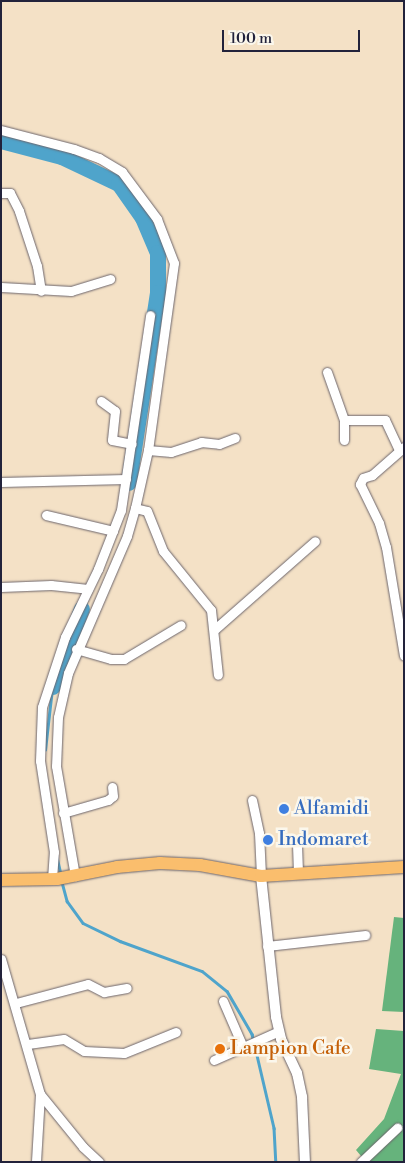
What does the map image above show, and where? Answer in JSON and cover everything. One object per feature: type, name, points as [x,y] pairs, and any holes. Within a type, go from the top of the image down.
[{"type":"main road","points":[[1,880],[63,878],[118,867],[160,863],[200,865],[261,876],[404,867]]},
{"type":"street","points":[[1,130],[82,152],[122,172],[142,197],[165,236],[174,263],[148,450],[135,508],[127,536],[76,650],[58,717],[56,766],[63,813],[63,878]]},
{"type":"street","points":[[1,193],[10,194],[19,211],[37,266],[41,291]]},
{"type":"street","points":[[1,287],[41,291],[84,290],[110,279]]},
{"type":"street","points":[[63,878],[54,852],[40,761],[41,716],[62,644],[88,589],[121,510],[150,315]]},
{"type":"street","points":[[327,372],[344,420],[344,440]]},
{"type":"street","points":[[101,401],[115,411],[112,440],[132,444]]},
{"type":"street","points":[[344,420],[385,420],[401,449],[360,484],[379,523],[386,547],[404,656]]},
{"type":"street","points":[[148,450],[171,452],[201,442],[219,444],[235,438]]},
{"type":"street","points":[[1,482],[126,479]]},
{"type":"street","points":[[135,508],[149,514],[163,551],[205,599],[215,629],[218,676]]},
{"type":"street","points":[[46,515],[113,532]]},
{"type":"street","points":[[215,629],[315,541]]},
{"type":"street","points":[[1,587],[52,585],[88,589]]},
{"type":"street","points":[[76,650],[111,659],[124,658],[181,625]]},
{"type":"street","points":[[63,813],[112,798],[112,787]]},
{"type":"street","points":[[252,800],[258,833],[268,946],[279,1031],[297,1073],[302,1097],[305,1162]]},
{"type":"street","points":[[297,844],[298,874]]},
{"type":"street","points":[[268,946],[366,935]]},
{"type":"street","points":[[1,959],[28,1044],[40,1094],[36,1162]]},
{"type":"street","points":[[16,1003],[88,984],[104,992],[127,988]]},
{"type":"street","points":[[223,1001],[246,1044]]},
{"type":"street","points":[[214,1060],[246,1044],[279,1031]]},
{"type":"street","points":[[28,1044],[64,1038],[84,1051],[124,1053],[176,1032]]},
{"type":"street","points":[[40,1094],[83,1147],[99,1162]]},
{"type":"street","points":[[361,1162],[397,1128]]},
{"type":"green space","points":[[394,917],[404,918],[404,1012],[382,1011]]},
{"type":"green space","points":[[376,1029],[404,1031],[404,1162],[366,1162],[356,1150],[384,1119],[401,1074],[369,1069]]},
{"type":"waterway","points":[[1,141],[62,157],[119,184],[143,218],[158,253],[158,293],[129,483]]},
{"type":"waterway","points":[[53,687],[82,609]]},
{"type":"waterway","points":[[45,750],[52,689]]},
{"type":"waterway","points":[[57,857],[61,874]]},
{"type":"waterway","points":[[62,882],[67,901],[83,923],[120,941],[202,971],[227,991],[252,1034],[274,1128],[276,1162]]},
{"type":"place","name":"Alfamidi","points":[[284,809]]},
{"type":"place","name":"Indomaret","points":[[268,840]]},
{"type":"place","name":"Lampion Cafe","points":[[220,1049]]}]
